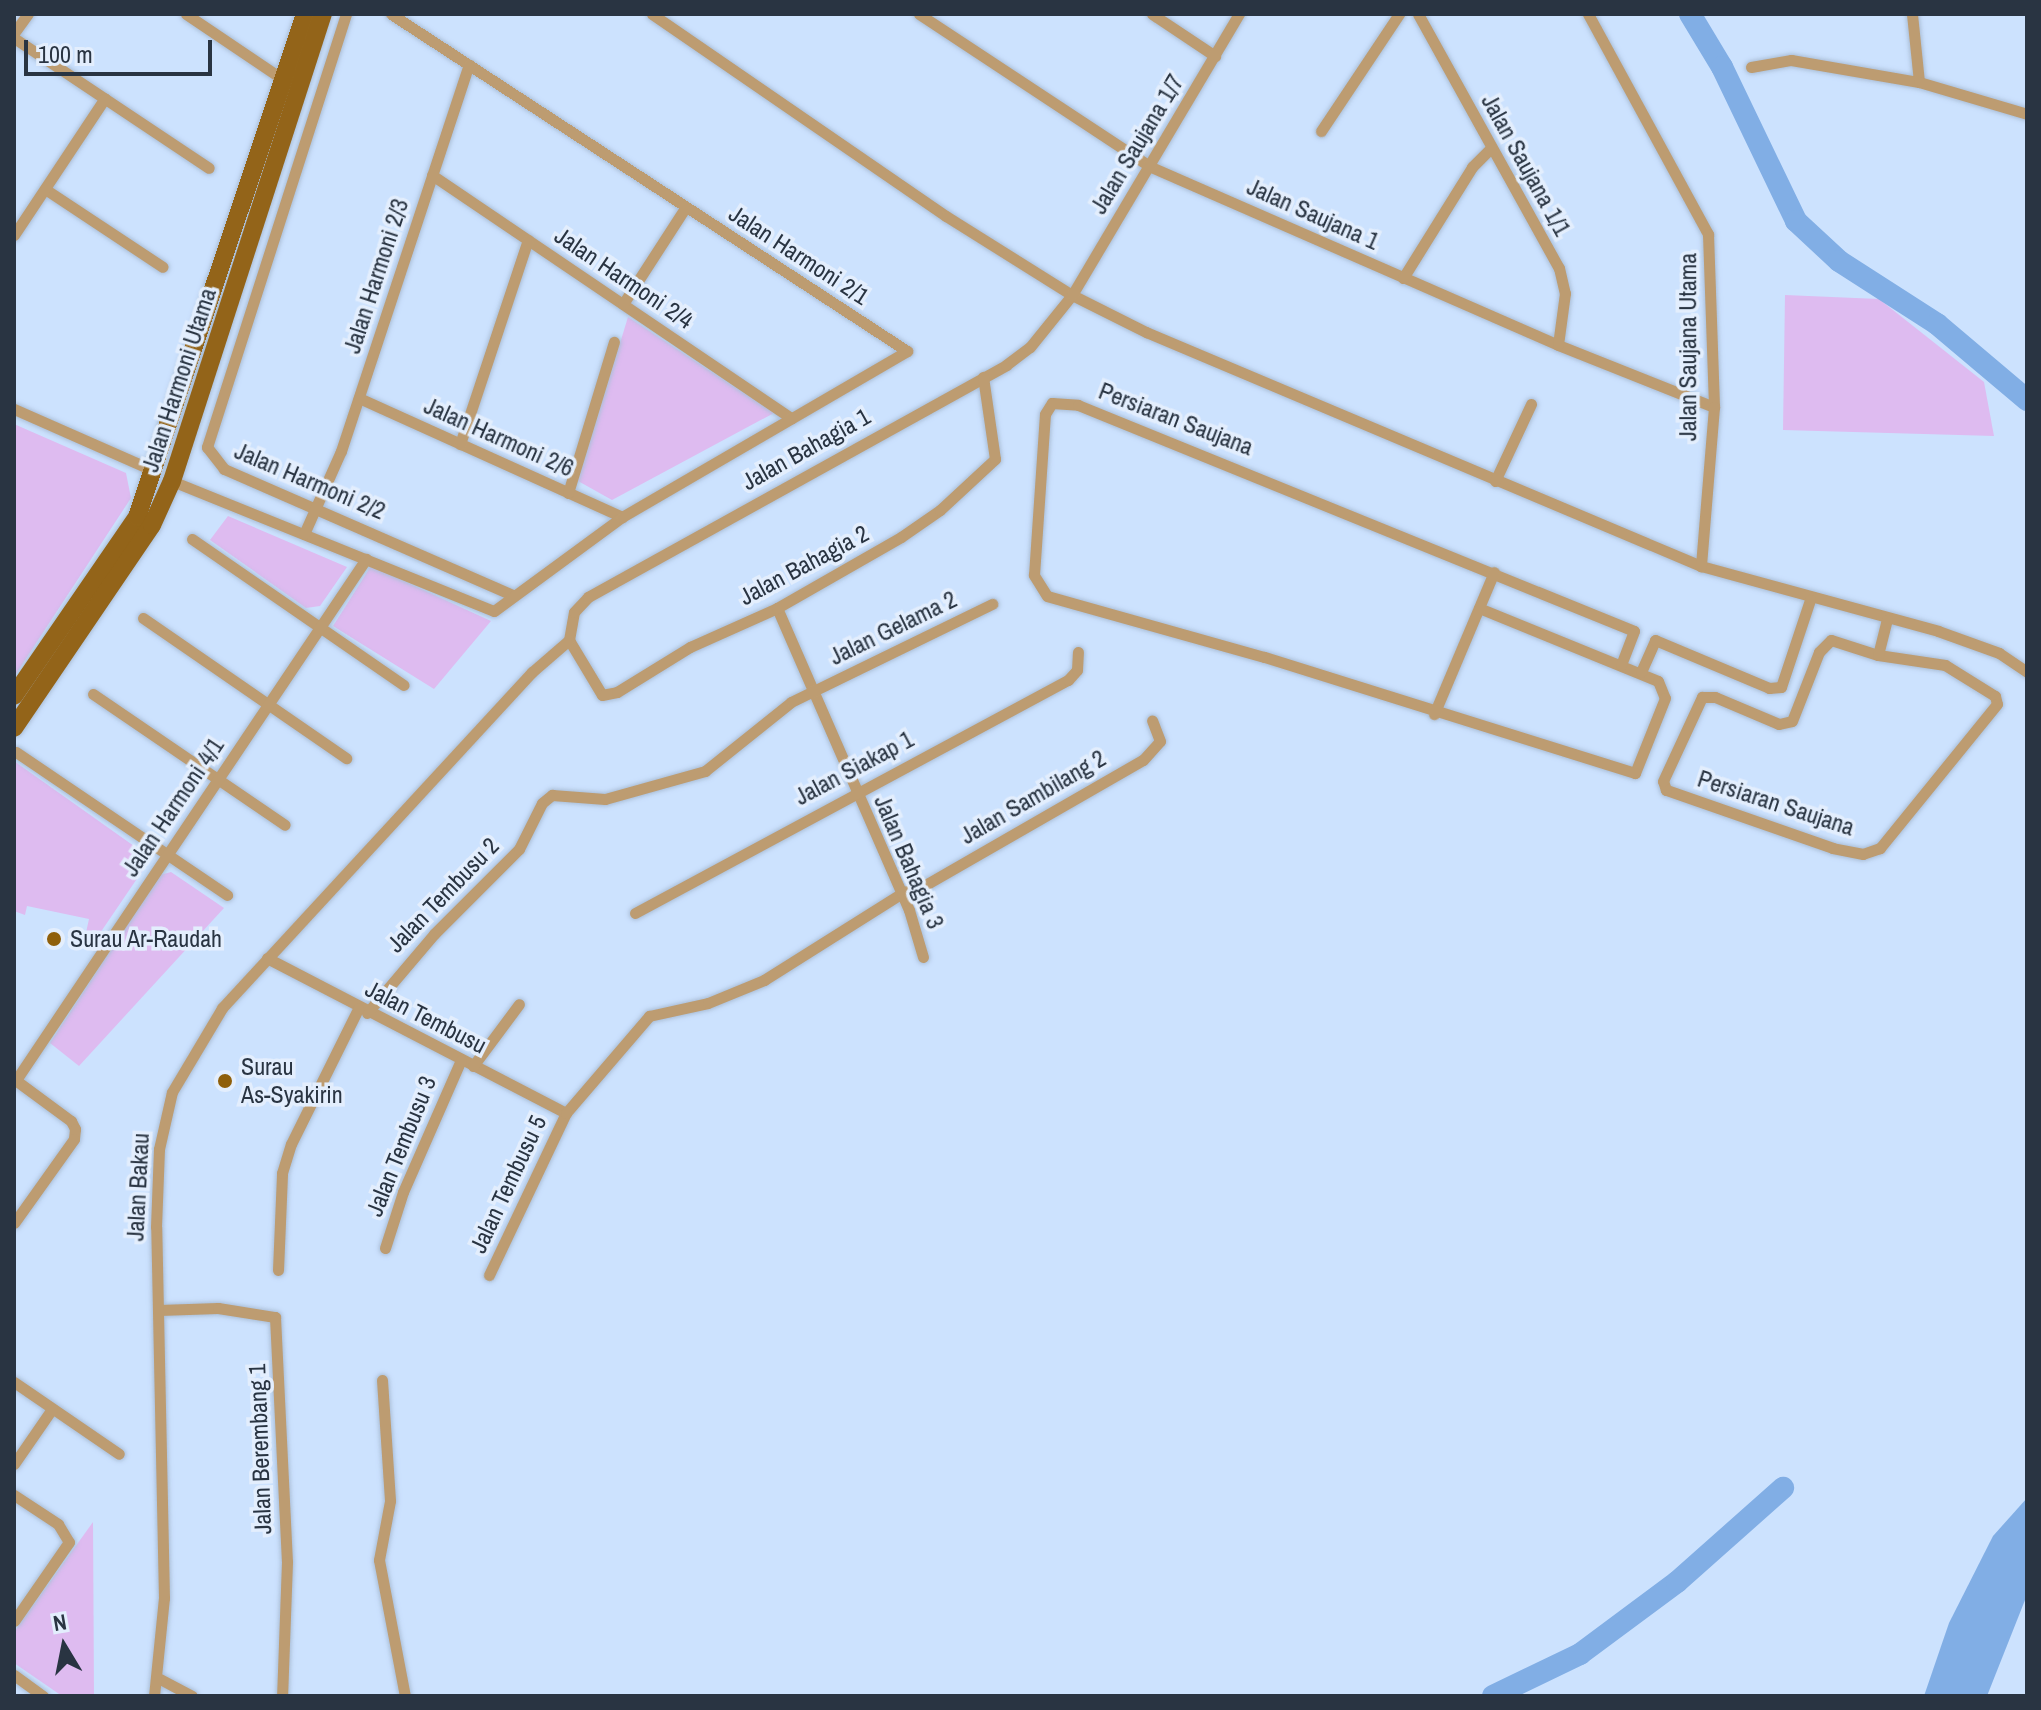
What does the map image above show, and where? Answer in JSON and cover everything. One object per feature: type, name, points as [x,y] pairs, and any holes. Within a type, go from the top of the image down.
[{"type":"main road","name":"Jalan Harmoni Utama","points":[[14,696],[137,517],[305,14]]},
{"type":"main road","name":"Jalan Harmoni Utama","points":[[17,717],[152,525],[172,481],[323,14]]},
{"type":"street","points":[[28,14],[14,36],[209,168]]},
{"type":"street","points":[[186,14],[284,80]]},
{"type":"street","name":"Jalan Harmoni 2/2","points":[[346,14],[206,438],[216,464],[319,506],[512,595]]},
{"type":"street","name":"Jalan Harmoni 2/1","points":[[366,559],[488,611],[622,517],[907,351],[391,14]]},
{"type":"street","points":[[652,14],[946,216],[1072,295],[1146,332],[1701,566],[1999,653],[2027,672]]},
{"type":"street","name":"Jalan Saujana 1","points":[[919,14],[1151,167],[1403,278],[1559,336],[1706,404]]},
{"type":"street","points":[[1152,14],[1215,56]]},
{"type":"street","name":"Jalan Saujana 1/7","points":[[1072,295],[1151,167],[1239,14]]},
{"type":"street","points":[[1321,131],[1399,14]]},
{"type":"street","name":"Jalan Saujana 1/1","points":[[1418,14],[1564,283],[1559,336]]},
{"type":"street","name":"Jalan Saujana Utama","points":[[1588,14],[1708,234],[1701,566]]},
{"type":"street","points":[[1912,14],[1919,82]]},
{"type":"street","points":[[1751,67],[1791,60],[1919,82],[2027,114]]},
{"type":"street","name":"Jalan Harmoni 2/3","points":[[308,535],[359,398],[469,65]]},
{"type":"street","points":[[14,235],[105,98]]},
{"type":"street","points":[[1403,278],[1472,167],[1491,148]]},
{"type":"street","name":"Jalan Harmoni 2/4","points":[[432,175],[791,418]]},
{"type":"street","points":[[45,189],[163,267]]},
{"type":"street","points":[[623,304],[685,208]]},
{"type":"street","points":[[460,444],[528,240]]},
{"type":"street","name":"Jalan Bahagia 1","points":[[569,640],[574,612],[588,597],[983,377],[1030,347],[1072,295]]},
{"type":"street","points":[[568,493],[614,342]]},
{"type":"street","name":"Jalan Bahagia 2","points":[[569,640],[602,695],[617,692],[690,647],[777,608],[914,528],[992,464],[997,446],[983,377]]},
{"type":"street","name":"Jalan Harmoni 2/6","points":[[359,398],[622,517]]},
{"type":"street","name":"Persiaran Saujana","points":[[1621,665],[1634,631],[1078,405],[1052,403],[1045,414],[1034,575],[1047,596],[1264,657],[1434,714],[1635,773],[1665,698],[1658,681],[1641,672]]},
{"type":"street","points":[[1495,481],[1531,404]]},
{"type":"street","points":[[14,409],[152,470]]},
{"type":"street","points":[[172,481],[366,559]]},
{"type":"street","points":[[192,539],[404,685]]},
{"type":"street","name":"Jalan Harmoni 4/1","points":[[15,1080],[366,559]]},
{"type":"street","points":[[1434,714],[1494,572]]},
{"type":"street","points":[[1479,608],[1641,672],[1655,640],[1769,688],[1781,687],[1810,600]]},
{"type":"street","name":"Jalan Gelama 2","points":[[588,795],[605,799],[705,771],[776,713],[812,691],[992,604]]},
{"type":"street","name":"Jalan Bahagia 3","points":[[777,608],[854,791],[892,899],[923,957]]},
{"type":"street","points":[[143,618],[346,758]]},
{"type":"street","points":[[1878,655],[1887,620]]},
{"type":"street","name":"Jalan Bakau","points":[[154,1696],[160,1679],[159,1149],[172,1092],[222,1008],[532,672],[569,640]]},
{"type":"street","name":"Persiaran Saujana","points":[[1841,640],[1878,655],[1945,665],[1987,688],[1997,704],[1880,848],[1863,854],[1666,790],[1663,781],[1702,697],[1715,697],[1779,724],[1792,721],[1824,644],[1841,640]]},
{"type":"street","name":"Jalan Siakap 1","points":[[635,913],[854,791],[1068,680],[1077,670],[1078,652]]},
{"type":"street","points":[[93,694],[285,825]]},
{"type":"street","name":"Jalan Sambilang 2","points":[[892,899],[927,884],[1143,760],[1160,741],[1152,720]]},
{"type":"street","points":[[16,752],[227,895]]},
{"type":"street","name":"Jalan Tembusu 2","points":[[278,1270],[282,1173],[291,1144],[358,1013],[519,849],[542,803],[552,795],[588,795]]},
{"type":"street","name":"Jalan Tembusu 5","points":[[489,1275],[562,1120],[649,1016],[708,1003],[764,980],[892,899]]},
{"type":"street","name":"Jalan Tembusu","points":[[267,958],[358,1013],[458,1066],[473,1066],[562,1120]]},
{"type":"street","points":[[473,1066],[519,1004]]},
{"type":"street","name":"Jalan Tembusu 3","points":[[385,1248],[403,1192],[458,1066]]},
{"type":"street","points":[[14,1223],[74,1139],[75,1129],[71,1121],[15,1080]]},
{"type":"street","name":"Jalan Berembang 1","points":[[159,1306],[218,1308],[275,1317],[287,1562],[282,1696]]},
{"type":"street","points":[[382,1380],[390,1501],[379,1560],[405,1696]]},
{"type":"street","points":[[14,1382],[119,1454]]},
{"type":"street","points":[[14,1464],[52,1409]]},
{"type":"street","points":[[14,1495],[68,1536],[67,1549],[14,1621]]},
{"type":"street","points":[[14,1675],[43,1696]]},
{"type":"street","points":[[160,1679],[192,1696]]},
{"type":"shaded area","points":[[1785,295],[1879,299],[1984,382],[1994,436],[1783,430]]},
{"type":"shaded area","points":[[628,317],[774,413],[612,500],[578,481]]},
{"type":"shaded area","points":[[14,424],[126,473],[131,498],[14,677]]},
{"type":"shaded area","points":[[228,516],[347,567],[320,606],[306,608],[210,540]]},
{"type":"shaded area","points":[[371,566],[491,621],[434,689],[333,626]]},
{"type":"shaded area","points":[[14,761],[151,858],[94,942],[85,937],[89,919],[27,906],[25,915],[14,911]]},
{"type":"shaded area","points":[[171,872],[224,908],[79,1066],[50,1043],[160,875]]},
{"type":"shaded area","points":[[93,1522],[94,1696],[62,1696],[14,1663],[14,1632]]},
{"type":"water","points":[[2027,1498],[2027,1595],[1987,1696],[1924,1696],[1949,1623],[1993,1536]]},
{"type":"waterway","points":[[1690,14],[1722,67],[1796,221],[1839,261],[1937,324],[2027,400]]},
{"type":"waterway","points":[[1493,1696],[1580,1654],[1677,1582],[1783,1488]]},
{"type":"place","name":"Surau Ar-Raudah","points":[[54,939]]},
{"type":"place","name":"Surau As-Syakirin","points":[[225,1081]]}]
